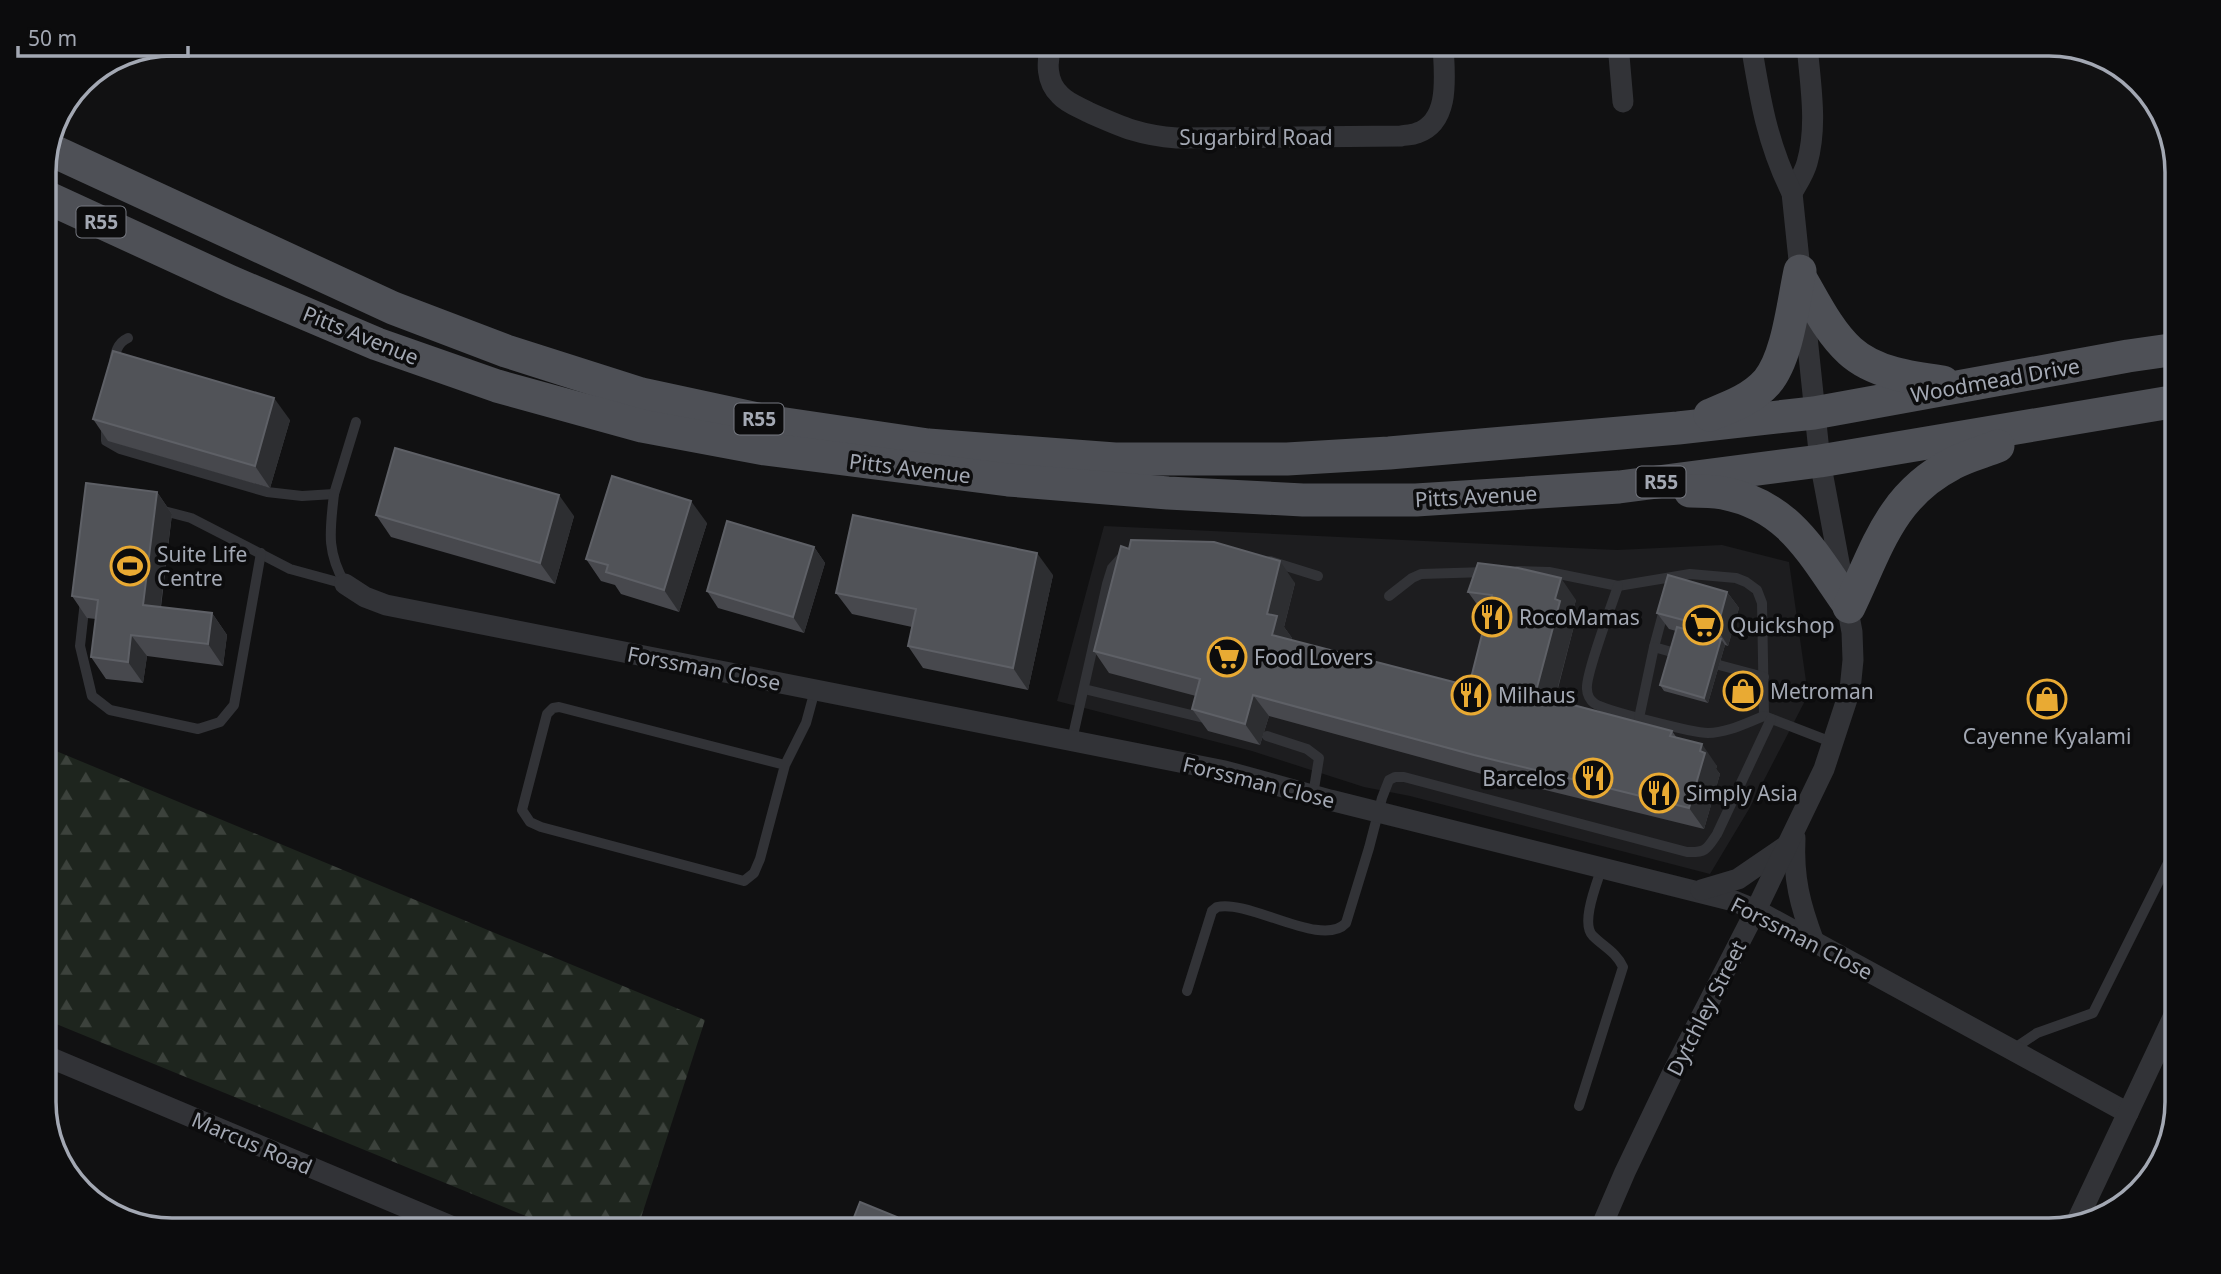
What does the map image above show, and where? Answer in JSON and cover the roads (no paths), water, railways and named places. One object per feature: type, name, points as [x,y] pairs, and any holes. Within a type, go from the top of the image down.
[{"type":"main road","name":"Pitts Avenue","points":[[58,153],[393,307],[506,351],[641,394],[772,422],[928,444],[1115,459],[1287,459],[1390,453],[1678,428],[1814,413]]},
{"type":"main road","name":"Pitts Avenue","points":[[56,201],[365,339],[485,382],[642,426],[765,449],[1008,480],[1168,493],[1289,499],[1416,500],[1619,487],[1821,461]]},
{"type":"main road","points":[[1678,428],[1734,406],[1767,382],[1776,368],[1784,346],[1800,275]]},
{"type":"main road","points":[[1800,275],[1833,332],[1851,352],[1869,365],[1923,380],[1968,385]]},
{"type":"main road","name":"Woodmead Drive","points":[[1814,413],[2165,351]]},
{"type":"main road","name":"R55","points":[[1821,461],[2165,403]]},
{"type":"main road","points":[[1849,606],[1885,528],[1910,492],[1953,463],[2079,416]]},
{"type":"main road","points":[[1619,487],[1721,492],[1756,503],[1779,516],[1799,534],[1849,606]]},
{"type":"street","name":"Sugarbird Road","points":[[1049,56],[1047,66],[1054,86],[1059,95],[1071,104],[1128,130],[1177,138],[1401,136],[1418,133],[1430,125],[1440,110],[1444,95],[1443,56]]},
{"type":"street","points":[[1619,56],[1623,103]]},
{"type":"street","points":[[1753,56],[1770,143],[1792,193]]},
{"type":"street","points":[[1792,193],[1806,164],[1811,138],[1812,107],[1808,56]]},
{"type":"street","name":"Dytchley Street","points":[[1605,1218],[1671,1076],[1824,769],[1850,690],[1853,660],[1849,606],[1814,413],[1792,193]]},
{"type":"street","name":"Forssman Close","points":[[345,584],[365,597],[386,605],[1225,771],[1734,901],[1756,910],[2128,1113]]},
{"type":"street","points":[[1699,891],[1738,879],[1791,837]]},
{"type":"street","points":[[1791,837],[1799,900],[1814,942]]},
{"type":"street","points":[[2081,1213],[2165,1034]]},
{"type":"street","name":"Marcus Road","points":[[56,1060],[431,1218]]},
{"type":"lane","points":[[111,381],[117,347],[121,341],[128,338]]},
{"type":"lane","points":[[108,407],[105,438],[120,449],[267,492],[302,496],[334,494]]},
{"type":"lane","points":[[345,584],[334,565],[330,537],[334,494],[356,422]]},
{"type":"lane","points":[[154,509],[191,518],[290,569],[345,584]]},
{"type":"lane","points":[[85,594],[80,646],[92,696],[110,710],[198,729],[220,722],[234,705],[261,553]]},
{"type":"lane","points":[[1072,740],[1112,568],[1121,558],[1136,558]]},
{"type":"lane","points":[[1255,560],[1280,564],[1318,576]]},
{"type":"lane","points":[[1389,597],[1421,574],[1495,572]]},
{"type":"lane","points":[[1187,991],[1212,911],[1217,907],[1234,907],[1333,932],[1346,923],[1388,780],[1395,777],[1687,852],[1707,850],[1717,834],[1768,717],[1762,603],[1757,590],[1735,578],[1690,574],[1618,586],[1549,572],[1508,572]]},
{"type":"lane","points":[[1669,589],[1672,577]]},
{"type":"lane","points":[[1618,586],[1586,684],[1591,702],[1639,718],[1708,733],[1768,717],[1834,743]]},
{"type":"lane","points":[[1639,718],[1666,600]]},
{"type":"lane","points":[[1654,647],[1675,653]]},
{"type":"lane","points":[[1719,665],[1764,677]]},
{"type":"lane","points":[[1084,689],[1204,718]]},
{"type":"lane","points":[[785,765],[559,707],[553,708],[547,714],[522,810],[530,822],[541,827],[744,881],[754,873],[760,859],[785,765],[806,723],[814,690]]},
{"type":"lane","points":[[1267,736],[1307,749],[1319,758],[1313,795]]},
{"type":"lane","points":[[1579,1106],[1623,967],[1618,957],[1590,933],[1586,923],[1602,867]]},
{"type":"lane","points":[[2012,1050],[2037,1033],[2093,1013],[2165,869]]},
{"type":"place","name":"Suite Life Centre","points":[[130,566]]},
{"type":"place","name":"RocoMamas","points":[[1492,617]]},
{"type":"place","name":"Quickshop","points":[[1703,625]]},
{"type":"place","name":"Food Lovers","points":[[1227,657]]},
{"type":"place","name":"Metroman","points":[[1743,691]]},
{"type":"place","name":"Milhaus","points":[[1471,695]]},
{"type":"place","name":"Cayenne Kyalami","points":[[2047,699]]},
{"type":"place","name":"Barcelos","points":[[1593,778]]},
{"type":"place","name":"Simply Asia","points":[[1659,793]]}]
